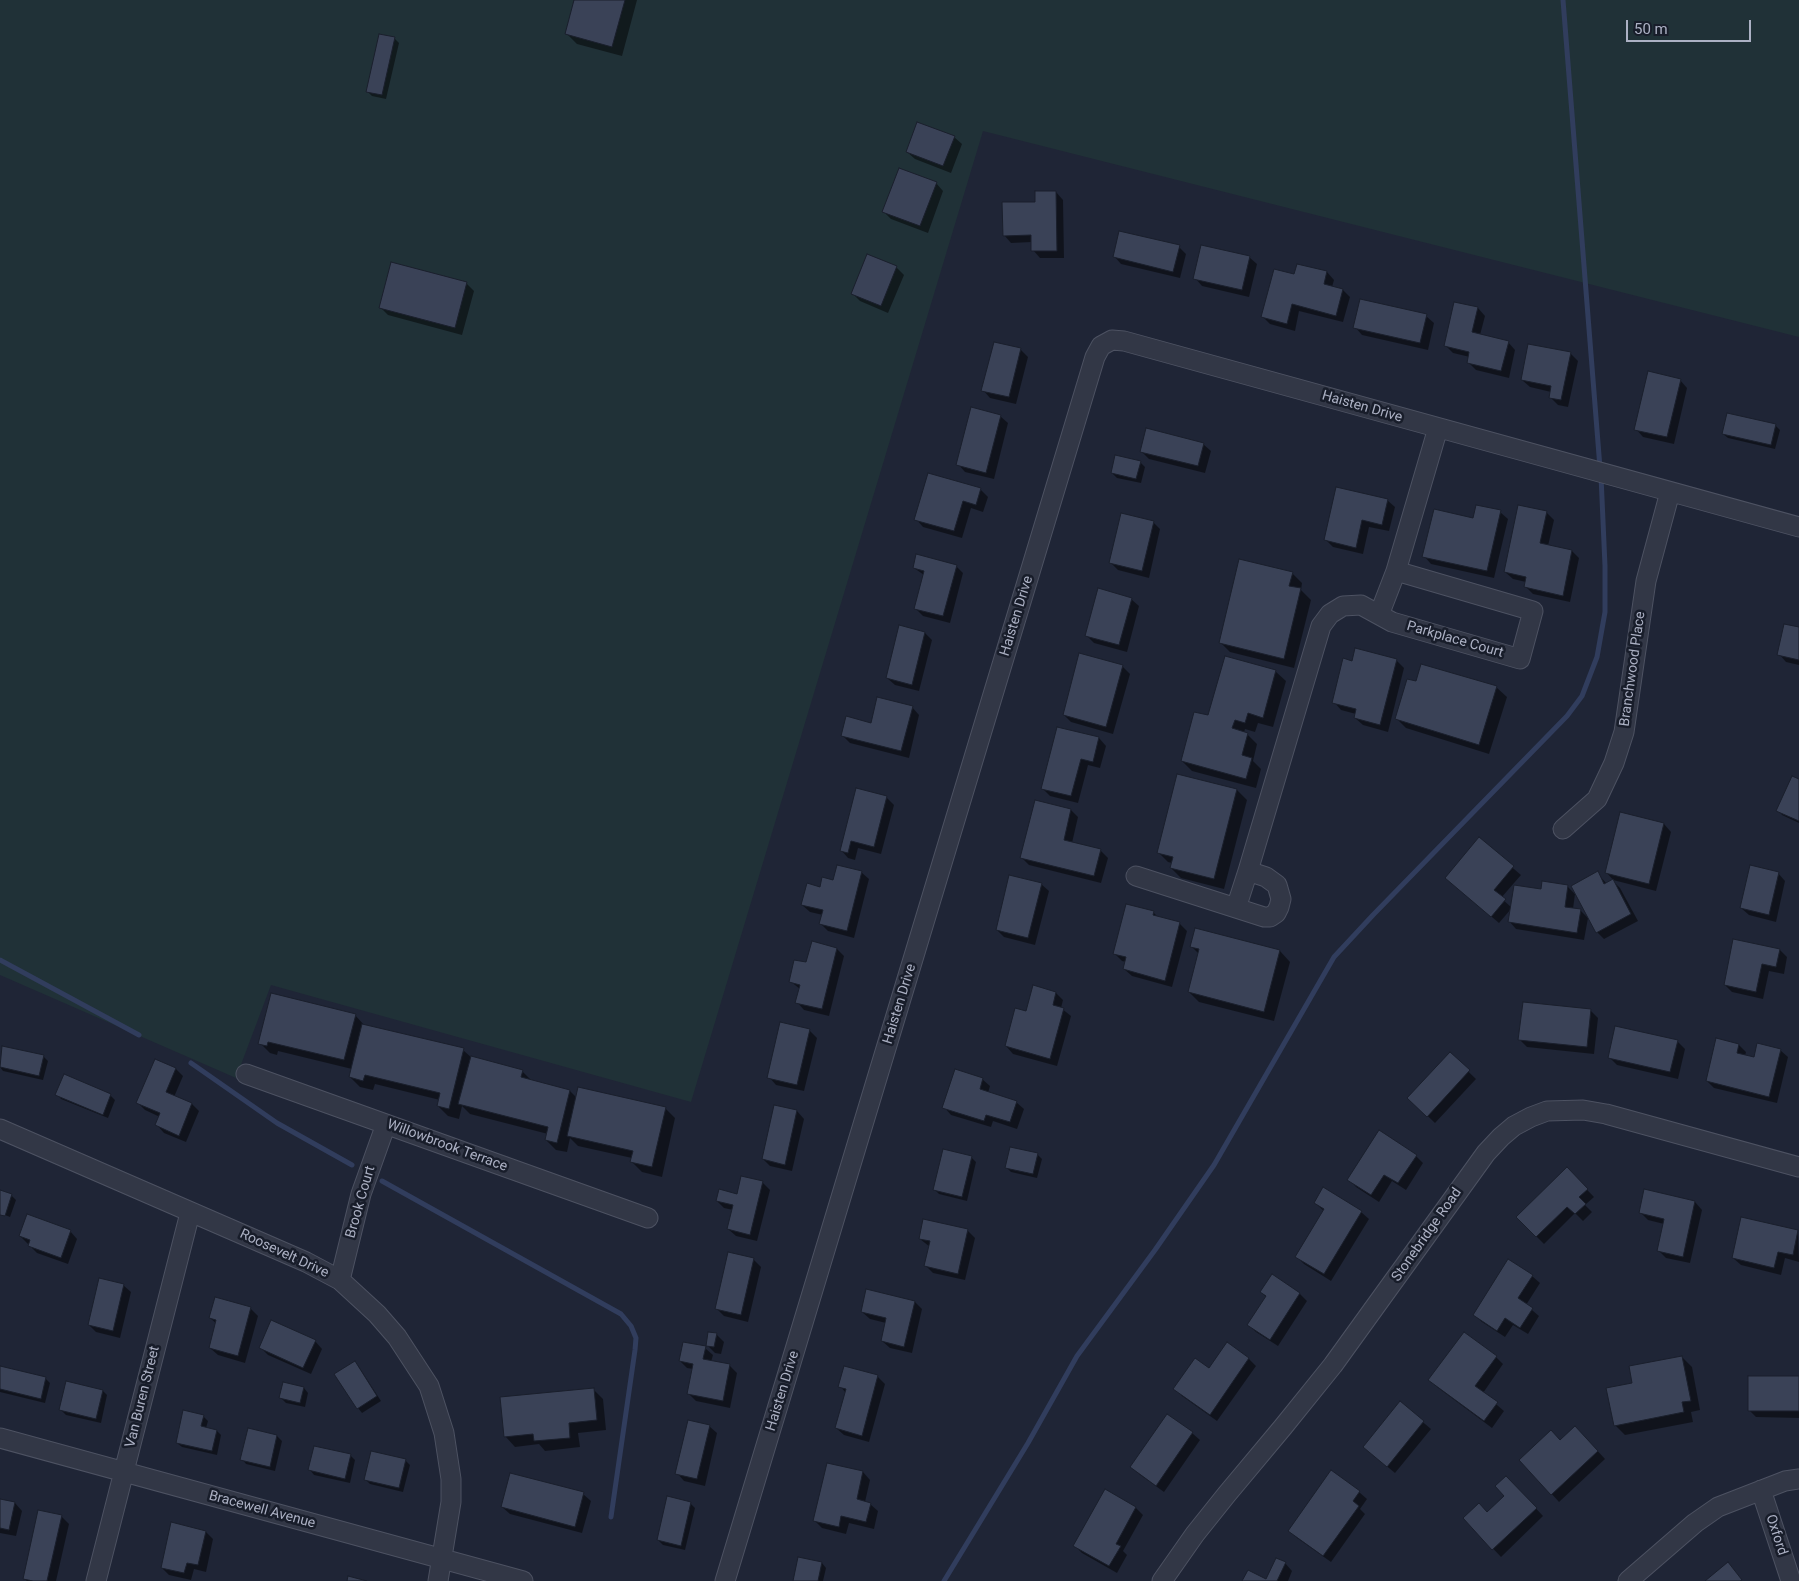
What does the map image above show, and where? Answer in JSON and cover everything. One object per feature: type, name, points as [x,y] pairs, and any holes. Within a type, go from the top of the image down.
[{"type":"street","name":"Haisten Drive","points":[[725,1581],[1097,351],[1106,342],[1118,340],[1799,527]]},
{"type":"street","points":[[1379,615],[1396,571],[1438,428]]},
{"type":"street","name":"Branchwood Place","points":[[1563,829],[1597,799],[1614,763],[1624,732],[1646,581],[1670,492]]},
{"type":"street","name":"Parkplace Court","points":[[1236,908],[1321,626],[1330,614],[1343,606],[1361,605],[1392,622],[1520,659],[1533,611],[1396,571]]},
{"type":"street","points":[[1136,876],[1264,917],[1270,917],[1276,913],[1279,907],[1280,899],[1277,885],[1266,877],[1248,871]]},
{"type":"street","name":"Willowbrook Terrace","points":[[246,1074],[648,1218]]},
{"type":"street","name":"Stonebridge Road","points":[[1162,1581],[1226,1494],[1333,1365],[1486,1153],[1514,1126],[1548,1111],[1583,1110],[1606,1114],[1798,1164]]},
{"type":"street","name":"Brook Court","points":[[340,1280],[361,1194],[386,1124]]},
{"type":"street","name":"Roosevelt Drive","points":[[0,1129],[306,1262],[340,1280],[377,1314],[397,1337],[428,1386],[444,1433],[451,1479],[451,1502],[438,1581]]},
{"type":"street","name":"Van Buren Street","points":[[96,1581],[190,1213]]},
{"type":"street","name":"Bracewell Avenue","points":[[0,1438],[523,1581]]},
{"type":"street","points":[[1628,1581],[1703,1518],[1718,1508],[1785,1481],[1799,1479]]},
{"type":"street","name":"Oxford","points":[[1761,1490],[1791,1581]]},
{"type":"shaded area","points":[[0,0],[1799,0],[1799,337],[983,131],[691,1102],[271,985],[236,1078],[0,975]]},
{"type":"building","points":[[574,0],[625,0],[612,47],[565,34]]},
{"type":"building","points":[[379,34],[395,37],[382,95],[366,92]]},
{"type":"building","points":[[917,122],[955,136],[943,166],[906,152]]},
{"type":"building","points":[[899,168],[937,182],[920,226],[882,212]]},
{"type":"building","points":[[1035,191],[1056,191],[1057,251],[1031,251],[1031,235],[1003,236],[1002,202],[1035,202]]},
{"type":"building","points":[[1119,231],[1180,245],[1173,272],[1113,257]]},
{"type":"building","points":[[1201,245],[1250,256],[1242,290],[1193,279]]},
{"type":"building","points":[[867,254],[897,266],[881,306],[851,294]]},
{"type":"building","points":[[391,262],[467,282],[455,328],[379,308]]},
{"type":"building","points":[[1297,264],[1327,271],[1324,284],[1343,289],[1336,316],[1292,304],[1287,324],[1261,317],[1274,269],[1294,274]]},
{"type":"building","points":[[1360,299],[1427,314],[1420,343],[1353,328]]},
{"type":"building","points":[[1454,302],[1478,307],[1472,332],[1509,341],[1501,371],[1467,363],[1469,352],[1444,346]]},
{"type":"building","points":[[994,342],[1021,348],[1009,397],[981,391]]},
{"type":"building","points":[[1528,344],[1571,352],[1561,400],[1549,398],[1551,386],[1521,380]]},
{"type":"building","points":[[1648,371],[1681,379],[1667,437],[1634,430]]},
{"type":"building","points":[[971,407],[1001,415],[986,473],[956,465]]},
{"type":"building","points":[[1727,413],[1776,424],[1771,445],[1722,434]]},
{"type":"building","points":[[1146,428],[1204,443],[1198,466],[1140,452]]},
{"type":"building","points":[[1115,455],[1141,461],[1136,479],[1111,473]]},
{"type":"building","points":[[928,473],[981,488],[976,505],[963,501],[954,531],[914,520]]},
{"type":"building","points":[[1336,487],[1388,499],[1382,525],[1362,520],[1356,548],[1324,540]]},
{"type":"building","points":[[1476,505],[1501,510],[1487,571],[1422,557],[1434,509],[1473,518]]},
{"type":"building","points":[[1518,505],[1547,511],[1540,543],[1572,550],[1563,596],[1524,587],[1526,577],[1504,572]]},
{"type":"building","points":[[1121,513],[1154,521],[1142,571],[1109,563]]},
{"type":"building","points":[[916,554],[957,565],[943,616],[914,609],[924,571],[913,568]]},
{"type":"building","points":[[1239,559],[1293,572],[1289,586],[1301,588],[1284,659],[1219,643]]},
{"type":"building","points":[[1098,588],[1132,598],[1119,645],[1085,636]]},
{"type":"building","points":[[1784,624],[1799,627],[1799,660],[1777,655]]},
{"type":"building","points":[[899,625],[925,632],[912,685],[886,678]]},
{"type":"building","points":[[1355,648],[1397,659],[1380,725],[1354,718],[1356,709],[1332,703],[1343,658],[1352,661]]},
{"type":"building","points":[[1079,653],[1123,665],[1106,727],[1063,715]]},
{"type":"building","points":[[1225,656],[1276,670],[1263,718],[1248,713],[1245,723],[1235,720],[1232,728],[1248,733],[1242,755],[1252,758],[1246,779],[1181,761],[1194,712],[1208,715]]},
{"type":"building","points":[[1421,664],[1497,686],[1479,745],[1395,719],[1407,679],[1416,681]]},
{"type":"building","points":[[877,697],[913,706],[901,751],[841,736],[846,716],[871,723]]},
{"type":"building","points":[[1057,727],[1099,737],[1093,762],[1081,759],[1071,796],[1041,789]]},
{"type":"building","points":[[1177,774],[1237,789],[1214,879],[1170,868],[1173,857],[1157,853]]},
{"type":"building","points":[[1792,776],[1799,779],[1799,821],[1776,811]]},
{"type":"building","points":[[856,788],[887,796],[874,847],[851,841],[848,853],[840,851]]},
{"type":"building","points":[[1035,800],[1071,809],[1064,840],[1101,849],[1094,876],[1020,858]]},
{"type":"building","points":[[1620,812],[1664,823],[1649,884],[1605,873]]},
{"type":"building","points":[[1479,837],[1514,866],[1494,890],[1506,899],[1491,917],[1445,878]]},
{"type":"building","points":[[837,865],[862,871],[847,931],[819,924],[823,910],[801,905],[807,883],[820,887],[822,877],[833,880]]},
{"type":"building","points":[[1750,865],[1779,872],[1769,915],[1740,908]]},
{"type":"building","points":[[1598,871],[1604,884],[1613,879],[1631,914],[1596,933],[1571,886]]},
{"type":"building","points":[[1009,875],[1042,883],[1028,938],[996,930]]},
{"type":"building","points":[[1542,881],[1568,885],[1565,907],[1581,909],[1577,933],[1508,922],[1514,885],[1541,889]]},
{"type":"building","points":[[1126,904],[1154,911],[1153,915],[1180,922],[1165,981],[1123,969],[1126,957],[1113,954]]},
{"type":"building","points":[[1195,928],[1280,950],[1264,1012],[1188,992],[1199,949],[1190,947]]},
{"type":"building","points":[[1733,939],[1780,949],[1776,967],[1762,964],[1756,992],[1724,985]]},
{"type":"building","points":[[812,941],[837,948],[822,1009],[795,1003],[800,985],[789,982],[794,960],[806,962]]},
{"type":"building","points":[[1033,985],[1056,992],[1053,1005],[1064,1008],[1050,1059],[1005,1046],[1015,1008],[1026,1011]]},
{"type":"building","points":[[271,993],[356,1014],[344,1060],[268,1042],[267,1046],[258,1044]]},
{"type":"building","points":[[1523,1002],[1591,1009],[1587,1047],[1518,1040]]},
{"type":"building","points":[[780,1022],[810,1029],[797,1085],[767,1078]]},
{"type":"building","points":[[362,1024],[464,1048],[449,1109],[437,1106],[440,1093],[365,1075],[363,1081],[349,1077]]},
{"type":"building","points":[[1615,1026],[1678,1040],[1670,1072],[1608,1058]]},
{"type":"building","points":[[1716,1038],[1739,1044],[1737,1053],[1754,1057],[1757,1043],[1781,1049],[1769,1097],[1706,1081]]},
{"type":"building","points":[[2,1046],[44,1055],[39,1076],[0,1067]]},
{"type":"building","points":[[1450,1052],[1470,1070],[1427,1117],[1407,1098]]},
{"type":"building","points":[[471,1056],[523,1070],[521,1077],[570,1090],[557,1143],[545,1140],[548,1127],[458,1104]]},
{"type":"building","points":[[155,1059],[176,1068],[166,1092],[192,1103],[179,1136],[155,1125],[160,1113],[136,1103]]},
{"type":"building","points":[[955,1069],[983,1078],[980,1089],[1017,1101],[1010,1122],[986,1115],[984,1121],[942,1108]]},
{"type":"building","points":[[64,1074],[111,1094],[103,1115],[55,1095]]},
{"type":"building","points":[[578,1087],[666,1107],[652,1167],[630,1162],[633,1151],[567,1136]]},
{"type":"building","points":[[774,1105],[797,1110],[785,1165],[762,1159]]},
{"type":"building","points":[[1379,1130],[1417,1155],[1398,1183],[1384,1175],[1371,1195],[1347,1180]]},
{"type":"building","points":[[1010,1147],[1038,1153],[1033,1174],[1005,1168]]},
{"type":"building","points":[[943,1149],[972,1156],[962,1197],[933,1190]]},
{"type":"building","points":[[1567,1167],[1588,1189],[1579,1197],[1586,1204],[1575,1214],[1567,1207],[1536,1237],[1516,1217]]},
{"type":"building","points":[[741,1176],[763,1181],[750,1235],[727,1229],[733,1205],[716,1201],[719,1189],[737,1194]]},
{"type":"building","points":[[1323,1187],[1362,1211],[1324,1274],[1295,1257],[1324,1209],[1314,1203]]},
{"type":"building","points":[[1644,1189],[1695,1201],[1683,1257],[1657,1251],[1664,1219],[1639,1213]]},
{"type":"building","points":[[0,1190],[12,1194],[5,1216],[0,1215]]},
{"type":"building","points":[[27,1214],[71,1230],[61,1258],[28,1246],[30,1240],[19,1236]]},
{"type":"building","points":[[1741,1217],[1798,1230],[1793,1255],[1778,1252],[1774,1268],[1732,1258]]},
{"type":"building","points":[[923,1219],[968,1229],[958,1274],[924,1266],[930,1241],[919,1239]]},
{"type":"building","points":[[728,1252],[754,1258],[741,1315],[715,1309]]},
{"type":"building","points":[[1508,1259],[1533,1275],[1518,1298],[1533,1308],[1520,1328],[1505,1318],[1497,1331],[1473,1315]]},
{"type":"building","points":[[1272,1274],[1300,1293],[1270,1340],[1247,1325],[1266,1296],[1260,1292]]},
{"type":"building","points":[[99,1278],[124,1284],[113,1331],[88,1325]]},
{"type":"building","points":[[866,1289],[915,1301],[904,1347],[881,1341],[886,1318],[861,1312]]},
{"type":"building","points":[[215,1297],[251,1307],[238,1356],[209,1348],[216,1320],[209,1318]]},
{"type":"building","points":[[271,1320],[316,1340],[303,1368],[259,1348]]},
{"type":"building","points":[[708,1332],[717,1333],[714,1347],[706,1346]]},
{"type":"building","points":[[1464,1332],[1497,1356],[1475,1386],[1498,1402],[1484,1421],[1428,1380]]},
{"type":"building","points":[[683,1342],[706,1346],[703,1359],[730,1364],[723,1401],[687,1394],[693,1364],[679,1361]]},
{"type":"building","points":[[1227,1342],[1249,1358],[1210,1415],[1173,1389],[1195,1358],[1209,1368]]},
{"type":"building","points":[[1682,1356],[1691,1401],[1682,1402],[1684,1412],[1614,1426],[1606,1388],[1632,1383],[1629,1366]]},
{"type":"building","points":[[355,1361],[377,1396],[357,1409],[334,1374]]},
{"type":"building","points":[[0,1366],[46,1377],[41,1399],[0,1389]]},
{"type":"building","points":[[844,1366],[878,1375],[862,1436],[835,1428],[846,1389],[838,1387]]},
{"type":"building","points":[[1748,1376],[1799,1376],[1799,1411],[1748,1411]]},
{"type":"building","points":[[66,1381],[103,1390],[96,1419],[59,1410]]},
{"type":"building","points":[[283,1382],[304,1387],[300,1403],[279,1398]]},
{"type":"building","points":[[594,1388],[597,1420],[569,1423],[570,1438],[534,1441],[533,1434],[504,1437],[500,1397]]},
{"type":"building","points":[[1400,1401],[1424,1421],[1387,1467],[1363,1447]]},
{"type":"building","points":[[183,1410],[204,1415],[201,1426],[217,1430],[212,1451],[176,1443]]},
{"type":"building","points":[[1167,1414],[1193,1432],[1156,1486],[1130,1467]]},
{"type":"building","points":[[688,1420],[710,1425],[697,1479],[675,1474]]},
{"type":"building","points":[[1575,1426],[1598,1451],[1551,1495],[1519,1460],[1551,1430],[1560,1440]]},
{"type":"building","points":[[248,1428],[277,1435],[270,1467],[240,1460]]},
{"type":"building","points":[[314,1446],[351,1454],[345,1479],[308,1470]]},
{"type":"building","points":[[371,1451],[406,1459],[399,1488],[364,1480]]},
{"type":"building","points":[[827,1463],[863,1471],[857,1499],[871,1503],[866,1522],[841,1516],[839,1527],[813,1521]]},
{"type":"building","points":[[1331,1470],[1360,1491],[1353,1501],[1359,1506],[1323,1556],[1288,1531]]},
{"type":"building","points":[[510,1473],[584,1492],[575,1527],[501,1507]]},
{"type":"building","points":[[1506,1476],[1537,1508],[1492,1550],[1463,1518],[1479,1503],[1487,1512],[1504,1496],[1495,1486]]},
{"type":"building","points":[[1105,1489],[1136,1507],[1116,1544],[1121,1546],[1109,1566],[1073,1546]]},
{"type":"building","points":[[667,1496],[691,1502],[681,1546],[657,1540]]},
{"type":"building","points":[[0,1499],[15,1502],[9,1530],[0,1528]]},
{"type":"building","points":[[38,1510],[62,1515],[47,1581],[23,1579]]},
{"type":"building","points":[[171,1522],[206,1531],[198,1565],[187,1563],[184,1573],[161,1568]]},
{"type":"building","points":[[798,1557],[822,1562],[818,1581],[793,1581]]},
{"type":"building","points":[[1276,1558],[1286,1562],[1277,1581],[1242,1581],[1248,1570],[1266,1579]]},
{"type":"building","points":[[1728,1562],[1742,1580],[1705,1581]]},
{"type":"building","points":[[348,1576],[367,1581],[347,1581]]},
{"type":"waterway","points":[[1563,0],[1600,468]]},
{"type":"waterway","points":[[944,1581],[1028,1443],[1077,1356],[1155,1250],[1214,1165],[1334,957],[1567,716],[1582,696],[1597,657],[1605,612],[1601,476]]},
{"type":"waterway","points":[[0,960],[139,1035]]},
{"type":"waterway","points":[[191,1063],[277,1123],[352,1165]]},
{"type":"waterway","points":[[382,1181],[621,1314],[631,1326],[636,1338],[635,1350],[611,1517]]}]
